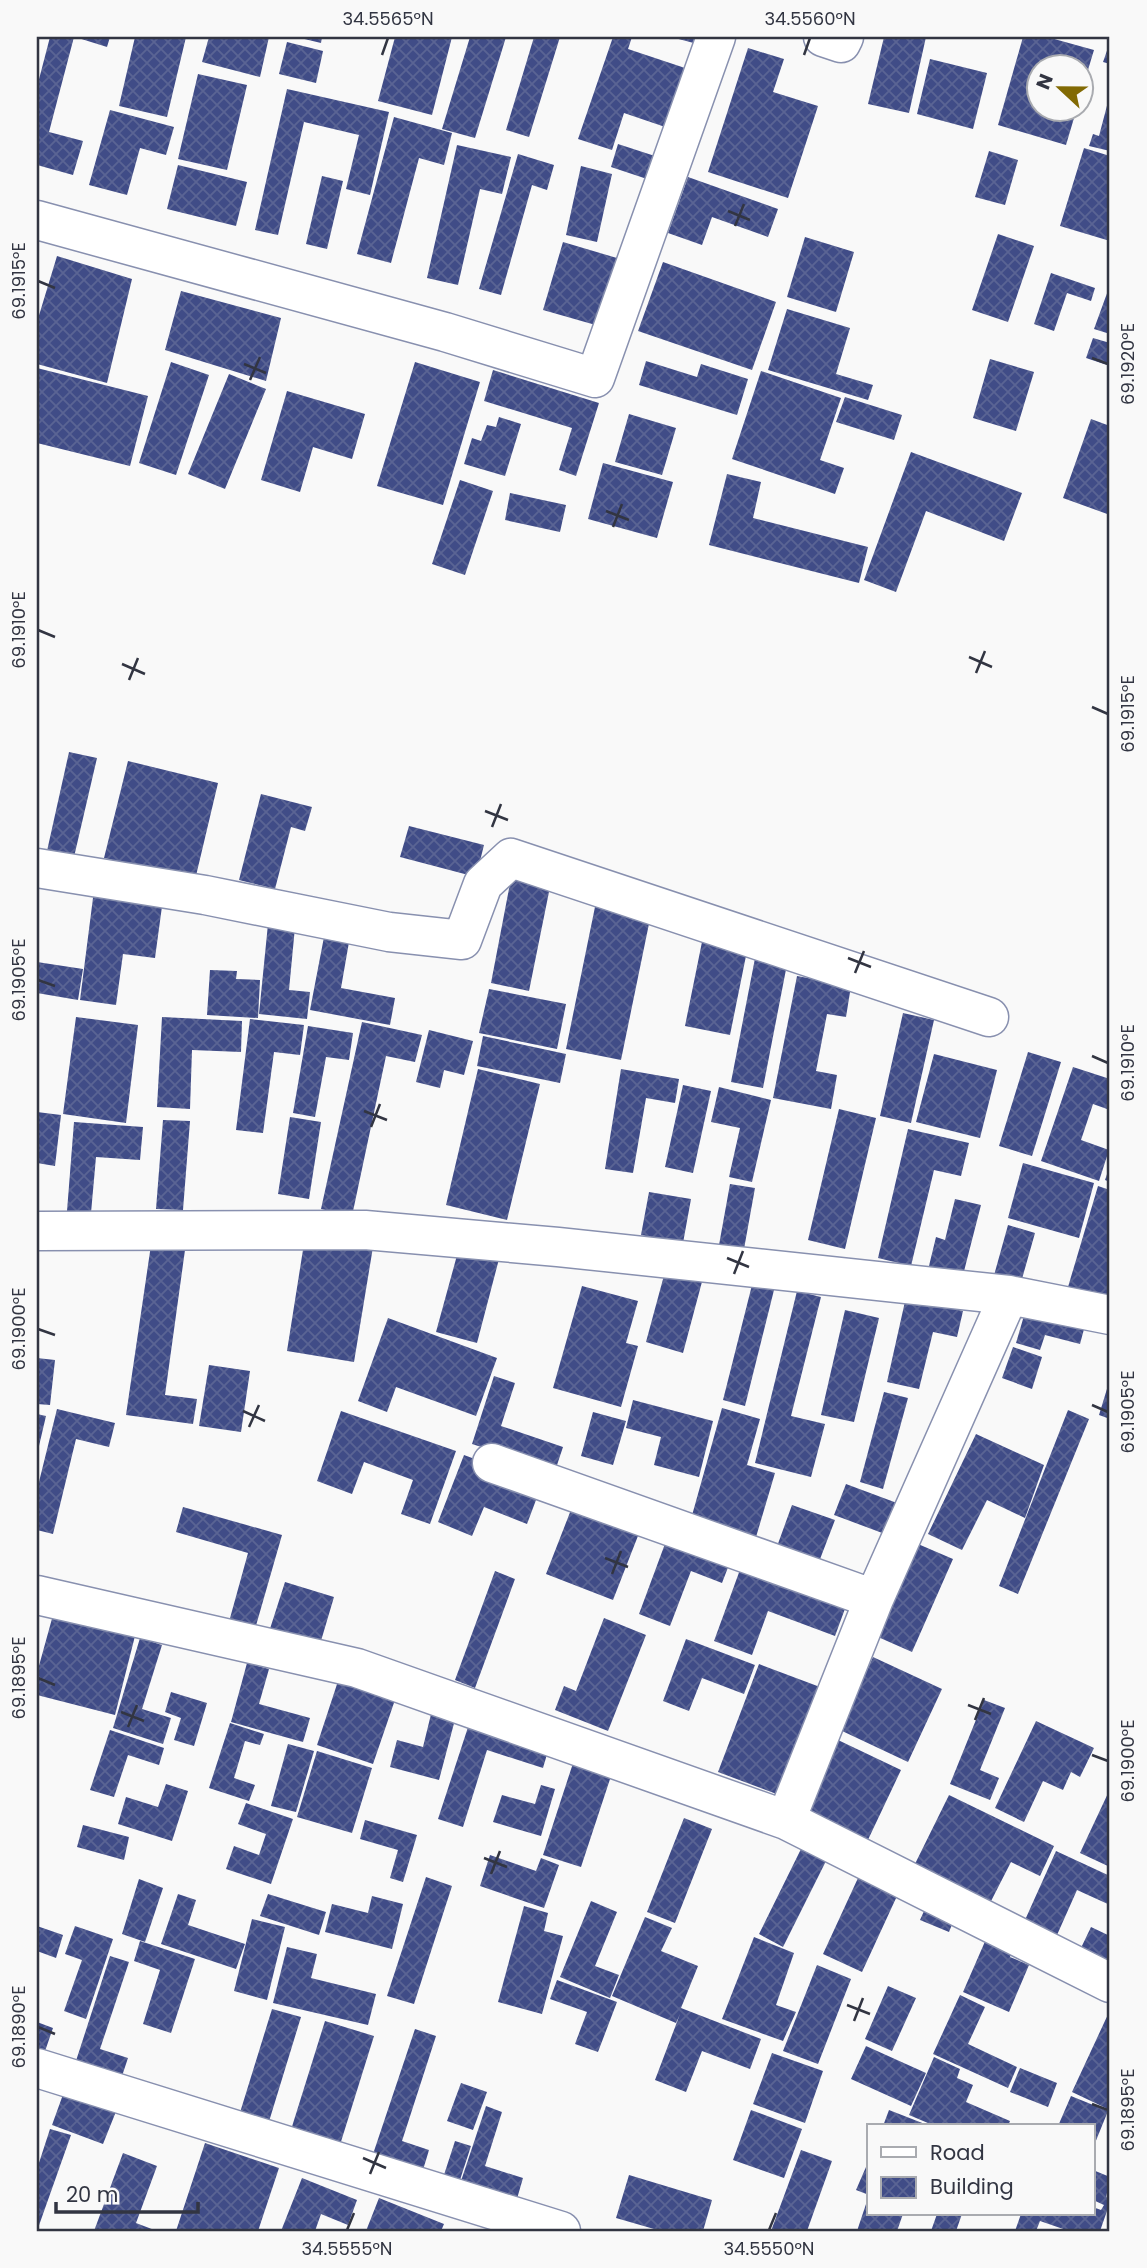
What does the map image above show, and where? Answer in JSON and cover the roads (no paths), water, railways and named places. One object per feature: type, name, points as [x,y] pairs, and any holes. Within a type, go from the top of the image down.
[{"type":"street","points":[[37,221],[445,332],[595,378],[716,37]]},
{"type":"street","points":[[823,37],[841,43],[844,37]]},
{"type":"street","points":[[37,868],[205,895],[389,932],[462,940],[483,884],[510,858],[989,1017]]},
{"type":"street","points":[[37,1231],[365,1230],[558,1247],[1009,1295],[1110,1315]]},
{"type":"street","points":[[786,1820],[874,1599],[1009,1295]]},
{"type":"street","points":[[492,1463],[874,1599]]},
{"type":"street","points":[[37,1595],[357,1668],[786,1820],[1110,1983]]},
{"type":"street","points":[[37,2068],[561,2231]]}]
